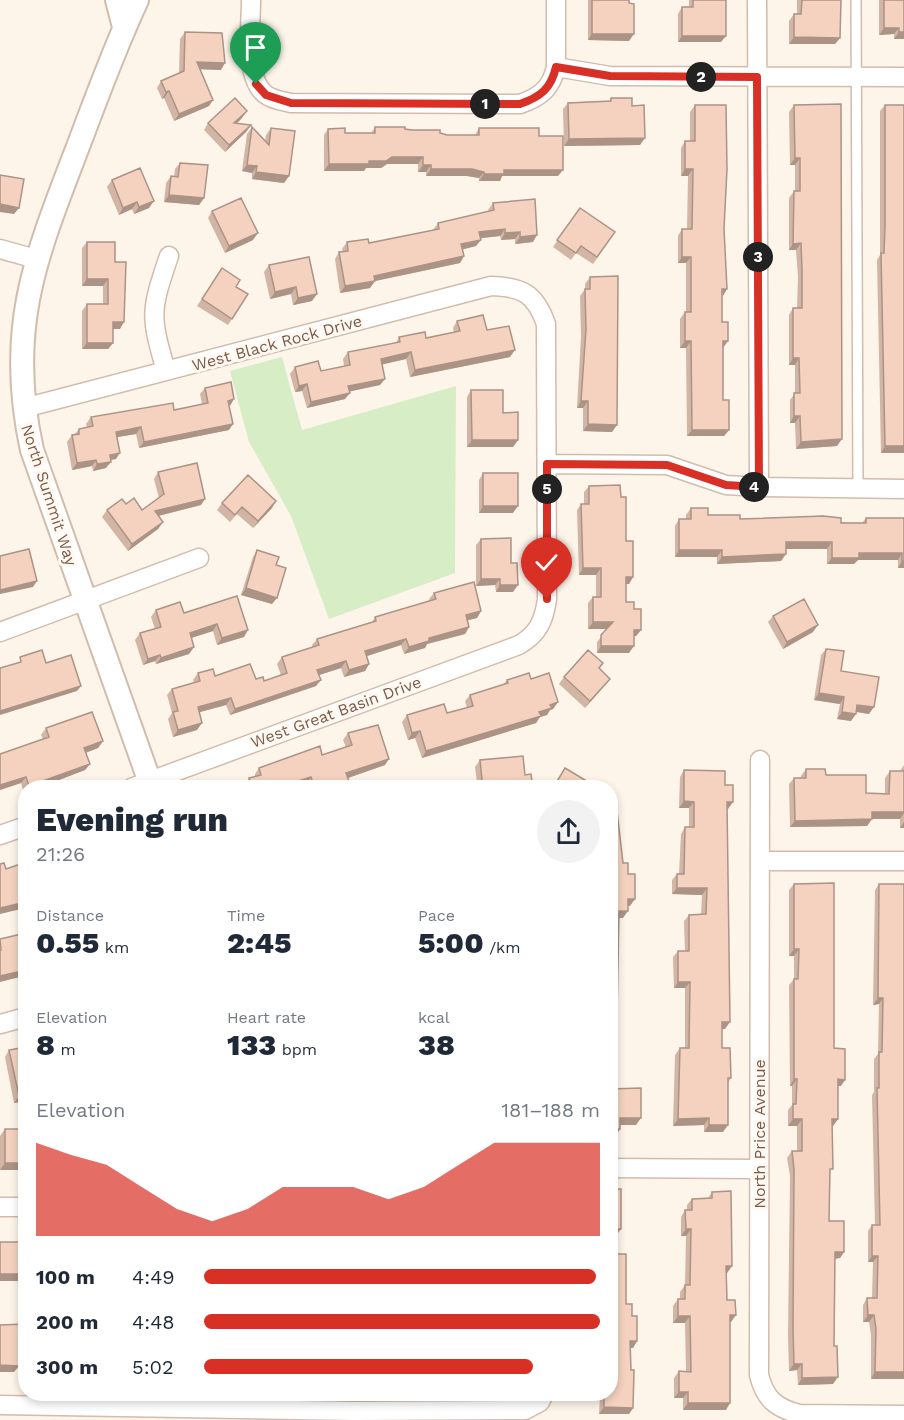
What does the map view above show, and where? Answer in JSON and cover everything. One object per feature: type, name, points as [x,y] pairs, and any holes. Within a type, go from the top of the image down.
[{"type":"street","points":[[117,0],[124,27]]},
{"type":"street","name":"North Summit Way","points":[[137,0],[124,27],[36,259],[24,314],[21,366],[24,408],[32,450],[142,780]]},
{"type":"street","points":[[252,0],[252,70],[256,84],[266,95],[291,103],[520,104],[546,91],[553,80],[556,67],[556,0]]},
{"type":"street","points":[[758,0],[759,487]]},
{"type":"street","points":[[556,67],[610,76],[904,77]]},
{"type":"street","points":[[0,249],[36,259]]},
{"type":"street","points":[[166,371],[153,326],[152,311],[169,256]]},
{"type":"street","name":"West Black Rock Drive","points":[[24,408],[490,286],[512,287],[529,295],[541,309],[546,324],[547,464]]},
{"type":"street","points":[[547,464],[667,465],[726,485],[904,489]]},
{"type":"street","name":"West Great Basin Drive","points":[[157,780],[519,645],[538,631],[545,616],[547,599],[547,464]]},
{"type":"street","points":[[0,632],[199,558]]},
{"type":"street","name":"North Price Avenue","points":[[760,760],[759,1375],[762,1390],[772,1403],[799,1414],[904,1415]]},
{"type":"street","points":[[0,836],[18,829]]},
{"type":"street","points":[[760,861],[904,861]]},
{"type":"street","points":[[0,1024],[18,1019]]},
{"type":"street","points":[[618,1168],[759,1168]]},
{"type":"street","points":[[0,1207],[18,1207]]},
{"type":"street","points":[[0,1405],[525,1410],[538,1401]]},
{"type":"lane","points":[[856,0],[858,488]]},
{"type":"green space","points":[[282,357],[302,430],[456,386],[455,573],[329,619],[291,516],[249,442],[230,371]]},
{"type":"building","points":[[592,0],[629,0],[629,3],[634,4],[634,34],[592,34]]},
{"type":"building","points":[[693,0],[726,0],[726,36],[682,36],[682,7],[693,7]]},
{"type":"building","points":[[802,0],[841,0],[840,38],[794,37],[794,14],[801,14]]},
{"type":"building","points":[[884,0],[904,0],[904,32],[899,32],[899,28],[884,28]]},
{"type":"building","points":[[185,32],[222,33],[225,63],[197,62],[213,100],[179,114],[169,91],[166,92],[161,81],[184,71]]},
{"type":"building","points":[[235,98],[247,111],[234,123],[251,125],[229,145],[208,123]]},
{"type":"building","points":[[611,98],[632,98],[632,106],[644,105],[645,138],[569,139],[568,103],[611,101]]},
{"type":"building","points":[[841,104],[842,439],[801,442],[800,416],[794,416],[794,393],[800,393],[799,358],[793,358],[793,308],[802,308],[802,270],[801,243],[793,244],[794,191],[800,191],[800,158],[795,158],[794,105]]},
{"type":"building","points":[[695,105],[726,105],[727,169],[724,229],[727,289],[722,289],[722,322],[728,322],[728,341],[723,341],[723,400],[729,400],[729,430],[692,430],[691,341],[685,341],[685,312],[691,312],[691,257],[682,257],[682,229],[692,229],[693,169],[685,169],[685,141],[695,141]]},
{"type":"building","points":[[885,105],[904,105],[904,446],[885,446],[881,253],[884,253],[885,226]]},
{"type":"building","points":[[252,127],[269,145],[271,128],[295,131],[289,176],[256,172],[257,166],[247,165]]},
{"type":"building","points":[[375,127],[440,130],[440,133],[447,135],[479,135],[479,128],[539,128],[539,136],[563,136],[563,170],[504,170],[504,174],[484,174],[484,172],[472,169],[431,169],[431,165],[423,165],[423,157],[392,157],[386,161],[369,161],[369,164],[329,164],[328,129],[345,128],[345,133],[375,133]]},
{"type":"building","points":[[180,163],[208,165],[204,198],[169,195],[171,176],[178,177]]},
{"type":"building","points":[[140,168],[154,201],[139,207],[137,202],[123,208],[112,180]]},
{"type":"building","points":[[0,175],[24,179],[19,208],[0,204]]},
{"type":"building","points":[[241,198],[258,233],[229,246],[212,211]]},
{"type":"building","points":[[535,199],[537,235],[520,237],[520,232],[505,233],[505,229],[479,232],[481,240],[461,244],[464,256],[374,276],[375,281],[345,286],[339,252],[348,251],[347,242],[368,239],[369,243],[439,229],[438,223],[494,210],[493,203]]},
{"type":"building","points":[[580,208],[615,232],[597,257],[581,246],[576,253],[557,240]]},
{"type":"building","points":[[87,242],[115,242],[115,262],[126,262],[124,322],[113,322],[113,343],[87,343],[87,304],[108,304],[108,279],[87,279]]},
{"type":"building","points":[[309,257],[317,294],[298,298],[296,287],[275,292],[269,265]]},
{"type":"building","points":[[222,268],[240,280],[236,287],[248,294],[232,319],[202,299]]},
{"type":"building","points":[[618,276],[617,425],[588,424],[588,401],[581,401],[586,329],[585,289],[590,289],[590,277]]},
{"type":"building","points":[[483,315],[487,330],[509,326],[515,350],[415,370],[411,352],[381,359],[385,379],[348,386],[350,393],[311,402],[307,384],[299,386],[295,367],[318,361],[321,371],[350,365],[348,352],[400,342],[399,337],[425,332],[426,338],[460,331],[457,321]]},
{"type":"building","points":[[231,382],[234,399],[228,401],[233,424],[144,442],[141,427],[116,432],[120,453],[110,455],[111,462],[97,464],[96,460],[77,463],[72,435],[79,434],[79,429],[93,426],[91,417],[173,403],[174,410],[208,403],[205,388]]},
{"type":"building","points":[[471,390],[503,390],[503,413],[518,412],[518,440],[472,440]]},
{"type":"building","points":[[197,463],[205,499],[155,511],[163,522],[132,544],[107,510],[122,499],[126,504],[134,498],[142,510],[164,494],[158,472]]},
{"type":"building","points":[[483,473],[518,473],[518,506],[483,506]]},
{"type":"building","points":[[248,475],[276,501],[258,521],[242,507],[235,515],[222,503]]},
{"type":"building","points":[[620,485],[621,497],[626,497],[626,541],[633,541],[633,577],[626,577],[626,602],[634,602],[634,609],[641,609],[641,630],[634,630],[634,646],[601,646],[601,635],[613,622],[593,622],[593,597],[601,597],[601,568],[583,568],[581,504],[589,504],[589,486]]},
{"type":"building","points":[[691,508],[708,508],[708,515],[740,515],[740,519],[823,516],[841,518],[841,523],[866,523],[866,518],[904,518],[904,561],[902,561],[902,553],[859,553],[859,558],[832,558],[832,542],[786,542],[786,554],[722,557],[722,550],[679,550],[679,519],[691,519]]},
{"type":"building","points":[[511,538],[511,563],[517,563],[518,585],[500,585],[500,579],[481,579],[481,539]]},
{"type":"building","points":[[29,549],[37,581],[0,590],[0,556]]},
{"type":"building","points":[[257,550],[279,557],[276,565],[286,568],[277,598],[246,588]]},
{"type":"building","points":[[474,582],[481,611],[466,615],[469,627],[429,638],[429,641],[409,647],[406,639],[365,651],[369,664],[349,670],[346,661],[317,670],[321,680],[235,709],[231,698],[198,707],[202,723],[178,730],[173,712],[178,711],[172,689],[200,681],[198,673],[213,669],[215,676],[250,664],[256,679],[263,677],[264,681],[287,673],[282,657],[319,645],[317,639],[376,621],[375,617],[436,599],[434,593]]},
{"type":"building","points":[[237,596],[248,630],[222,638],[217,624],[190,633],[194,647],[161,658],[160,655],[148,659],[140,633],[161,627],[156,610],[180,602],[184,613]]},
{"type":"building","points":[[804,599],[818,625],[787,642],[773,616]]},
{"type":"building","points":[[826,649],[844,651],[841,671],[879,677],[874,707],[857,705],[856,714],[842,712],[844,697],[819,693]]},
{"type":"building","points":[[42,650],[46,663],[71,655],[81,686],[0,711],[0,668],[21,662],[20,657]]},
{"type":"building","points":[[588,650],[603,663],[599,668],[610,679],[590,701],[564,677]]},
{"type":"building","points":[[529,673],[531,679],[549,673],[558,702],[550,705],[552,708],[539,712],[541,716],[426,751],[420,731],[412,733],[407,715],[444,704],[447,713],[473,706],[470,695],[508,683],[507,680]]},
{"type":"building","points":[[92,712],[103,741],[84,748],[90,764],[46,780],[27,780],[26,777],[0,785],[0,754],[49,737],[46,728]]},
{"type":"building","points":[[378,725],[389,759],[346,773],[349,780],[312,780],[311,777],[302,780],[250,780],[249,778],[261,775],[259,768],[320,746],[322,755],[352,745],[348,733]]},
{"type":"building","points":[[523,756],[525,775],[531,774],[532,780],[482,780],[480,760]]},
{"type":"building","points":[[565,768],[585,780],[558,780]]},
{"type":"building","points":[[806,769],[825,769],[826,775],[866,775],[866,793],[889,794],[890,771],[904,771],[904,812],[872,812],[872,819],[795,821],[794,778],[806,778]]},
{"type":"building","points":[[684,770],[725,771],[725,785],[733,785],[733,802],[727,802],[730,1022],[722,1022],[722,1048],[730,1048],[728,1125],[709,1125],[709,1118],[678,1119],[680,1048],[689,1048],[690,982],[678,982],[678,951],[689,951],[689,915],[706,914],[707,888],[677,888],[677,874],[684,874],[685,827],[694,827],[694,802],[684,801]]},
{"type":"building","points":[[618,820],[623,863],[628,863],[628,874],[635,874],[635,899],[628,899],[628,911],[619,911],[618,963]]},
{"type":"building","points":[[4,863],[6,869],[18,865],[18,904],[0,908],[0,864]]},
{"type":"building","points":[[834,883],[834,1048],[845,1049],[845,1080],[838,1079],[838,1119],[832,1119],[833,1169],[830,1169],[829,1221],[844,1221],[844,1252],[835,1252],[834,1346],[837,1346],[838,1377],[802,1378],[802,1364],[794,1364],[793,1329],[794,1169],[792,1151],[802,1151],[802,1119],[793,1119],[797,1079],[794,1079],[794,979],[798,979],[799,949],[794,949],[794,884]]},
{"type":"building","points":[[879,884],[904,884],[904,1372],[875,1372],[876,1329],[874,1315],[868,1315],[867,1298],[877,1298],[878,1256],[872,1256],[872,1225],[880,1225],[877,1088],[879,1088],[879,1052],[882,1052],[883,998],[878,998]]},
{"type":"building","points":[[18,935],[18,972],[0,976],[0,939]]},
{"type":"building","points":[[18,1048],[18,1091],[9,1050]]},
{"type":"building","points":[[641,1088],[641,1118],[620,1118],[620,1129],[618,1129],[618,1089]]},
{"type":"building","points":[[5,1129],[18,1129],[18,1163],[5,1163]]},
{"type":"building","points":[[618,1189],[621,1189],[621,1229],[618,1229]]},
{"type":"building","points":[[731,1191],[732,1266],[726,1266],[727,1300],[735,1300],[736,1315],[730,1315],[730,1403],[688,1403],[688,1392],[679,1392],[679,1371],[691,1372],[690,1316],[678,1316],[678,1299],[685,1299],[685,1285],[690,1285],[691,1229],[686,1229],[685,1210],[692,1210],[692,1199],[712,1198],[712,1192]]},
{"type":"building","points":[[0,1242],[18,1242],[18,1274],[0,1274]]},
{"type":"building","points":[[618,1254],[626,1254],[626,1304],[632,1304],[632,1316],[637,1316],[637,1341],[630,1341],[631,1370],[634,1370],[633,1408],[604,1407],[604,1401],[618,1401]]},
{"type":"building","points":[[18,1324],[18,1366],[0,1365],[0,1325]]},
{"type":"route","points":[[256,84],[266,95],[291,103],[520,104],[535,99],[546,91],[553,80],[556,67],[610,76],[757,77],[759,487],[726,485],[667,465],[547,464],[547,599]]}]
